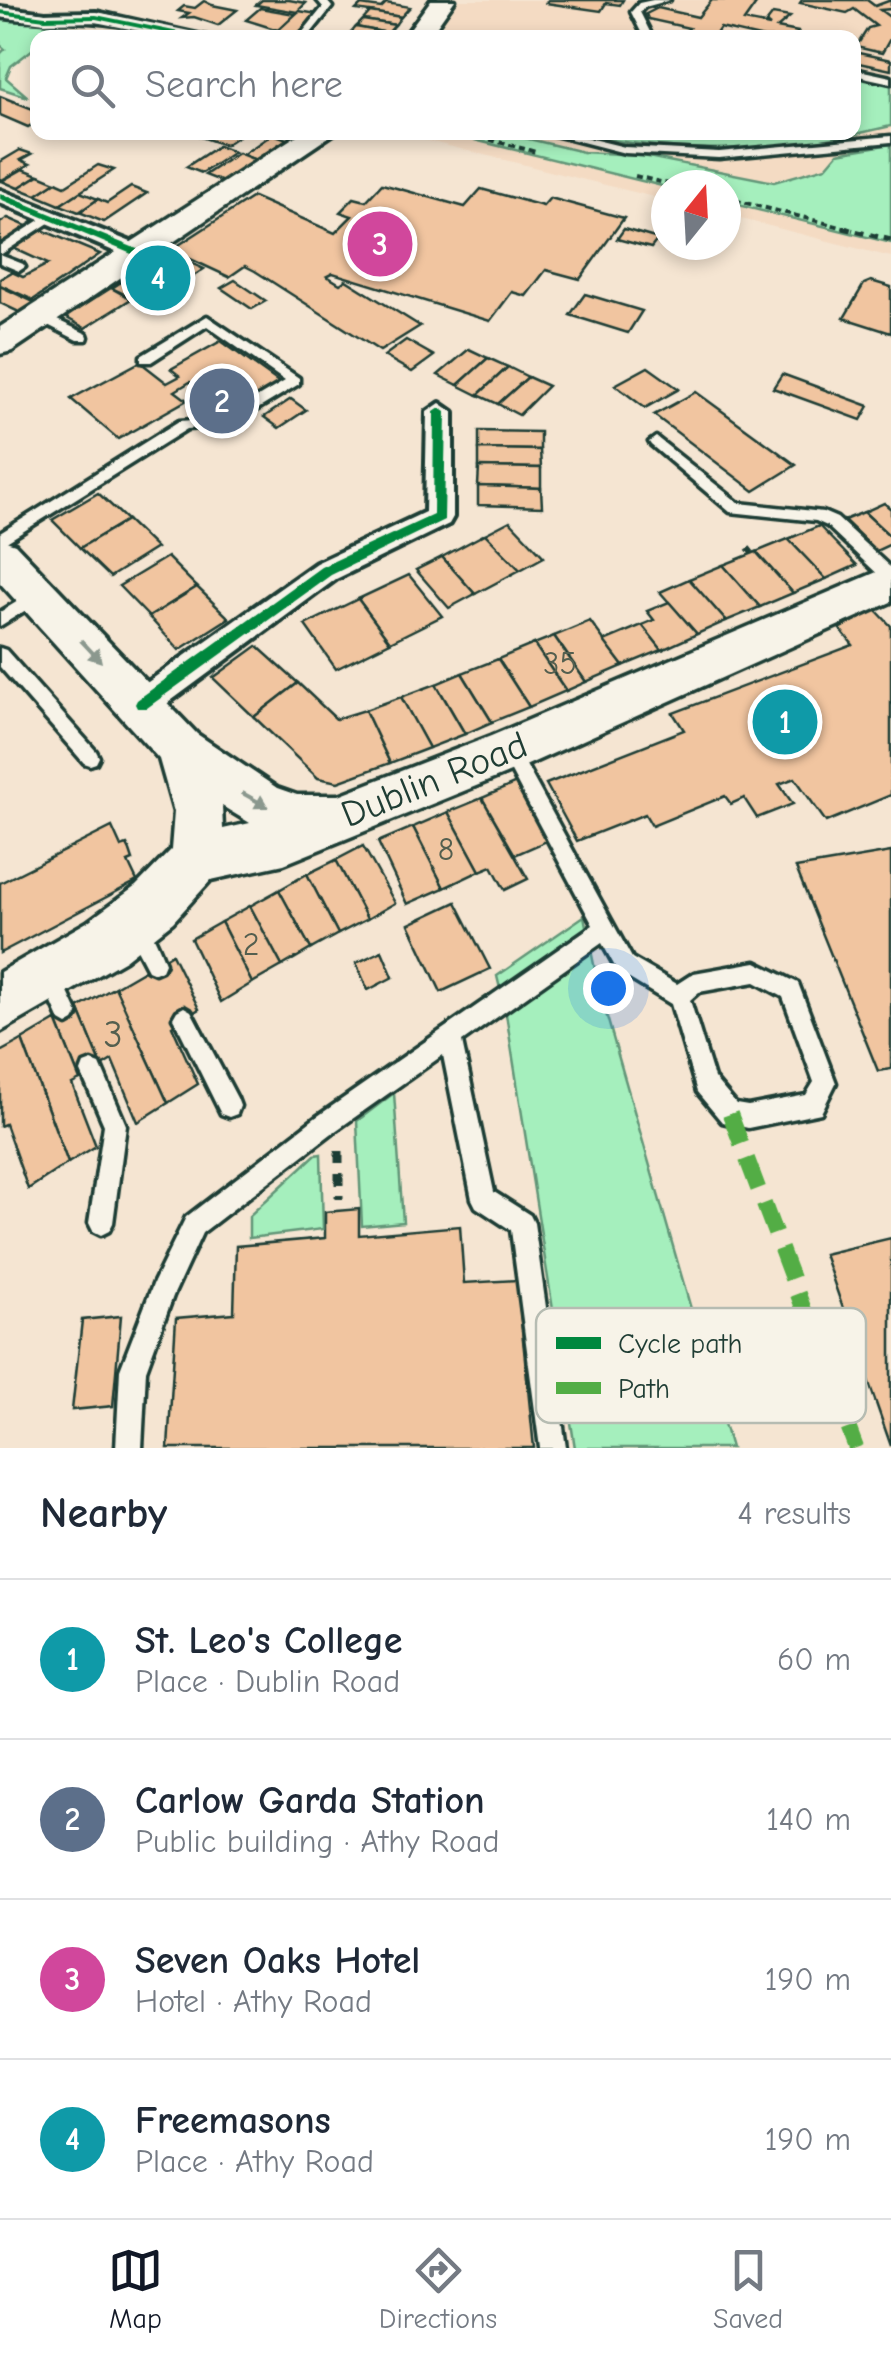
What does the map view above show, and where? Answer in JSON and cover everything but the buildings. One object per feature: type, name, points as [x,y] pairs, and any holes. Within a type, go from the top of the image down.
[{"type":"main road","points":[[422,30],[443,0]]},
{"type":"main road","points":[[0,343],[310,140]]},
{"type":"main road","points":[[0,555],[180,749],[261,805],[297,818],[342,816]]},
{"type":"main road","name":"Dublin Road","points":[[196,858],[284,840],[508,750],[891,580]]},
{"type":"main road","points":[[0,1004],[58,994],[145,943],[173,890],[196,858],[200,812],[180,749]]},
{"type":"street","points":[[96,17],[110,0]]},
{"type":"street","points":[[0,12],[45,18],[96,17],[163,30]]},
{"type":"street","points":[[0,196],[138,253]]},
{"type":"street","points":[[142,704],[326,571],[438,517],[440,412]]},
{"type":"lane","points":[[308,30],[328,6],[321,0]]},
{"type":"lane","points":[[645,30],[636,12],[642,6],[666,0]]},
{"type":"lane","points":[[861,74],[891,80]]},
{"type":"lane","points":[[582,140],[625,150],[719,155],[889,138]]},
{"type":"lane","points":[[19,267],[0,255],[52,218]]},
{"type":"lane","points":[[42,317],[82,337]]},
{"type":"lane","points":[[0,540],[184,424],[225,422],[294,381],[207,320],[146,359]]},
{"type":"lane","points":[[656,442],[734,508],[818,516],[832,522],[891,580]]},
{"type":"lane","points":[[0,620],[38,595]]},
{"type":"lane","points":[[0,656],[90,757]]},
{"type":"lane","points":[[508,750],[625,965],[679,996],[706,1084],[730,1114],[748,1117],[812,1105],[825,1083],[790,990],[756,972],[694,983],[679,996]]},
{"type":"lane","points":[[129,1448],[133,1370],[163,1290],[194,1225],[323,1126],[606,928]]},
{"type":"lane","points":[[184,1018],[229,1106]]},
{"type":"lane","points":[[450,1036],[484,1199],[522,1223],[536,1325]]},
{"type":"lane","points":[[92,1072],[115,1125],[101,1223]]},
{"type":"lane","points":[[550,1423],[553,1448]]},
{"type":"path","points":[[741,202],[891,240]]},
{"type":"shaded area","points":[[459,0],[891,0],[891,257],[741,219],[741,170],[651,170],[651,196],[424,140],[861,140],[861,30],[437,30]]},
{"type":"green space","points":[[0,17],[87,30],[30,30],[30,51],[11,66],[6,78],[28,97],[0,88],[0,54],[5,49],[0,45]]},
{"type":"green space","points":[[861,78],[891,85],[891,126],[861,133]]},
{"type":"green space","points":[[475,140],[533,140],[583,152],[638,155],[714,170],[651,170],[651,183]]},
{"type":"green space","points":[[610,140],[820,140],[734,148]]},
{"type":"green space","points":[[891,144],[891,243],[741,206],[741,175],[774,182],[826,167],[838,153]]},
{"type":"green space","points":[[584,916],[599,989],[691,1308],[553,1308],[497,976]]},
{"type":"green space","points":[[394,1093],[403,1222],[362,1226],[357,1121]]},
{"type":"green space","points":[[321,1154],[323,1229],[249,1238],[249,1216],[315,1155]]},
{"type":"green space","points":[[571,1423],[724,1423],[731,1448],[575,1448]]},
{"type":"marked path","points":[[730,1114],[803,1308]]},
{"type":"marked path","points":[[847,1423],[856,1448]]},
{"type":"cycle path","points":[[0,12],[45,18],[96,17],[163,30]]},
{"type":"cycle path","points":[[0,196],[138,253]]},
{"type":"cycle path","points":[[142,704],[326,571],[439,517],[440,412]]},
{"type":"place","name":"Seven Oaks Hotel","points":[[380,244]]},
{"type":"place","name":"Freemasons","points":[[158,278]]},
{"type":"place","name":"Carlow Garda Station","points":[[222,401]]},
{"type":"place","name":"St. Leo's College","points":[[785,722]]}]
